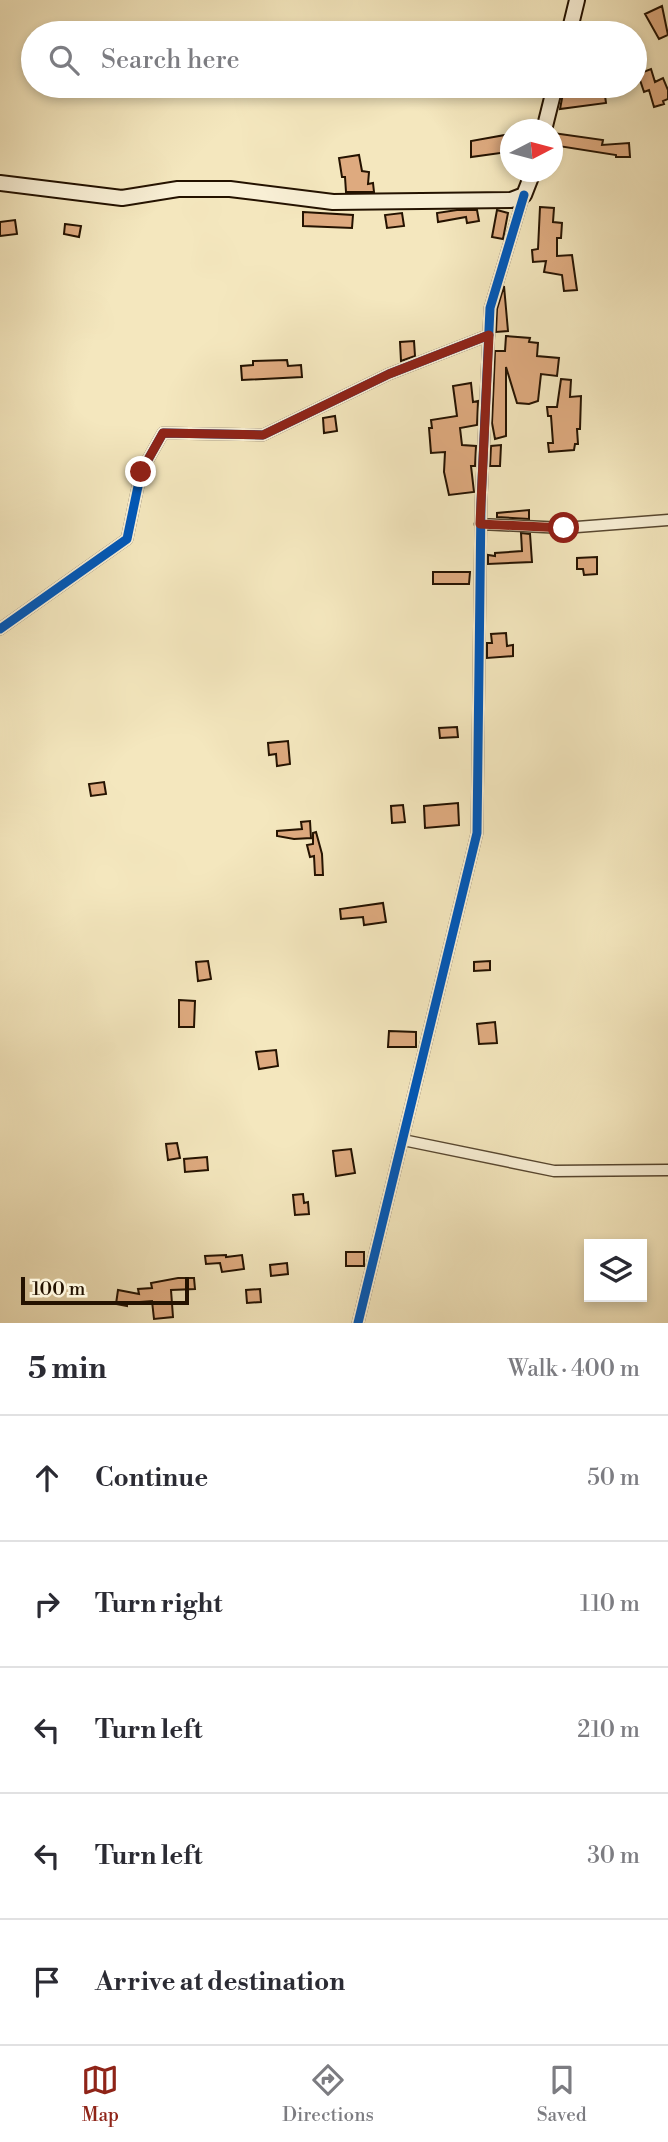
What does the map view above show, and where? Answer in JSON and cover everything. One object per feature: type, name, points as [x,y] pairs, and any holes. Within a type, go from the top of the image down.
[{"type":"street","points":[[572,21],[577,0]]},
{"type":"street","points":[[547,119],[552,98]]},
{"type":"street","points":[[358,1323],[477,833],[480,524],[490,308],[529,182]]},
{"type":"street","points":[[0,183],[122,198],[178,189],[230,189],[333,202],[511,200],[524,195]]},
{"type":"street","points":[[0,629],[127,539],[141,472],[163,433],[263,435],[389,374],[489,335]]},
{"type":"street","points":[[480,524],[564,528],[668,520]]},
{"type":"street","points":[[403,1140],[554,1171],[668,1170]]},
{"type":"building","points":[[662,6],[668,35],[659,39],[645,14]]},
{"type":"building","points":[[651,69],[655,82],[663,78],[668,90],[668,99],[663,101],[664,104],[654,107],[649,90],[647,91],[647,71]]},
{"type":"building","points":[[562,98],[605,98],[606,103],[560,109]]},
{"type":"building","points":[[563,134],[603,140],[602,145],[629,143],[630,157],[563,147]]},
{"type":"building","points":[[500,136],[500,153],[471,157],[471,141]]},
{"type":"building","points":[[359,155],[362,171],[369,172],[368,184],[373,183],[374,192],[346,192],[339,158]]},
{"type":"building","points":[[540,207],[554,208],[553,222],[562,223],[561,238],[557,238],[557,256],[572,255],[577,290],[564,291],[562,275],[544,272],[546,261],[533,262],[532,250],[538,249]]},
{"type":"building","points":[[477,210],[479,221],[467,223],[466,217],[438,222],[437,213]]},
{"type":"building","points":[[497,210],[508,213],[503,239],[492,237]]},
{"type":"building","points":[[303,212],[353,215],[352,228],[303,226]]},
{"type":"building","points":[[402,213],[404,226],[387,228],[385,215]]},
{"type":"building","points":[[15,220],[17,234],[0,236],[0,222]]},
{"type":"building","points":[[65,224],[81,226],[79,237],[64,234]]},
{"type":"building","points":[[504,286],[508,331],[496,332],[497,309]]},
{"type":"building","points":[[506,336],[530,338],[529,342],[538,343],[537,356],[559,358],[557,376],[541,374],[538,401],[529,404],[517,403],[506,367],[506,436],[495,439],[492,423],[495,351],[505,351]]},
{"type":"building","points":[[414,341],[415,356],[401,361],[400,342]]},
{"type":"building","points":[[287,360],[288,366],[301,365],[302,377],[242,380],[241,366],[253,365],[253,361]]},
{"type":"building","points":[[561,379],[571,380],[570,397],[581,396],[578,444],[575,444],[574,450],[549,452],[548,443],[553,443],[551,416],[548,416],[547,407],[557,407]]},
{"type":"building","points":[[471,383],[473,402],[478,401],[477,425],[460,428],[462,445],[476,446],[475,466],[471,466],[474,492],[449,495],[444,472],[445,452],[431,453],[429,428],[432,428],[431,420],[457,416],[453,386]]},
{"type":"building","points":[[335,416],[337,431],[324,433],[323,418]]},
{"type":"building","points":[[501,445],[500,466],[490,466],[491,446]]},
{"type":"building","points":[[529,510],[529,519],[497,517],[497,513]]},
{"type":"building","points":[[521,533],[530,534],[532,562],[488,564],[488,555],[522,551]]},
{"type":"building","points":[[597,557],[597,574],[584,575],[583,569],[577,569],[577,558]]},
{"type":"building","points":[[433,572],[470,572],[469,584],[433,584]]},
{"type":"building","points":[[506,633],[507,646],[513,645],[513,656],[487,658],[487,643],[492,643],[491,634]]},
{"type":"building","points":[[457,727],[458,737],[440,738],[439,728]]},
{"type":"building","points":[[288,741],[290,764],[277,766],[276,754],[269,755],[268,743]]},
{"type":"building","points":[[104,782],[106,794],[91,796],[89,784]]},
{"type":"building","points":[[458,803],[459,825],[425,828],[424,806]]},
{"type":"building","points":[[403,805],[405,822],[392,823],[391,806]]},
{"type":"building","points":[[310,821],[311,838],[277,836],[277,831],[302,829],[301,822]]},
{"type":"building","points":[[316,832],[322,854],[323,875],[315,875],[314,856],[310,857],[307,845],[313,844],[313,833]]},
{"type":"building","points":[[383,903],[386,922],[364,925],[363,917],[341,919],[340,909]]},
{"type":"building","points":[[208,961],[211,979],[198,981],[196,962]]},
{"type":"building","points":[[490,961],[490,970],[474,971],[474,962]]},
{"type":"building","points":[[179,1000],[195,1001],[194,1027],[179,1027]]},
{"type":"building","points":[[495,1022],[497,1043],[479,1044],[477,1024]]},
{"type":"building","points":[[389,1031],[416,1032],[416,1047],[388,1047]]},
{"type":"building","points":[[276,1050],[278,1066],[259,1069],[256,1052]]},
{"type":"building","points":[[177,1143],[180,1158],[168,1160],[166,1144]]},
{"type":"building","points":[[351,1149],[355,1173],[336,1176],[333,1151]]},
{"type":"building","points":[[207,1157],[208,1170],[185,1172],[184,1159]]},
{"type":"building","points":[[303,1194],[304,1203],[308,1202],[309,1214],[295,1215],[293,1195]]},
{"type":"building","points":[[346,1252],[364,1252],[364,1266],[346,1266]]},
{"type":"building","points":[[242,1255],[244,1269],[222,1272],[220,1263],[206,1264],[205,1256]]},
{"type":"building","points":[[287,1263],[288,1274],[271,1276],[270,1265]]},
{"type":"building","points":[[194,1278],[195,1289],[171,1290],[173,1317],[154,1319],[152,1301],[127,1303],[127,1306],[116,1304],[118,1290],[139,1294],[138,1289],[152,1288],[151,1283]]},
{"type":"building","points":[[260,1289],[261,1302],[247,1303],[246,1290]]},
{"type":"cycle path","points":[[358,1323],[477,833],[481,503],[490,308],[524,195]]},
{"type":"cycle path","points":[[0,629],[127,539],[141,472],[163,433],[263,435],[389,374],[489,335]]},
{"type":"route","points":[[141,472],[163,433],[263,435],[389,374],[489,335],[480,524],[564,528]]}]
